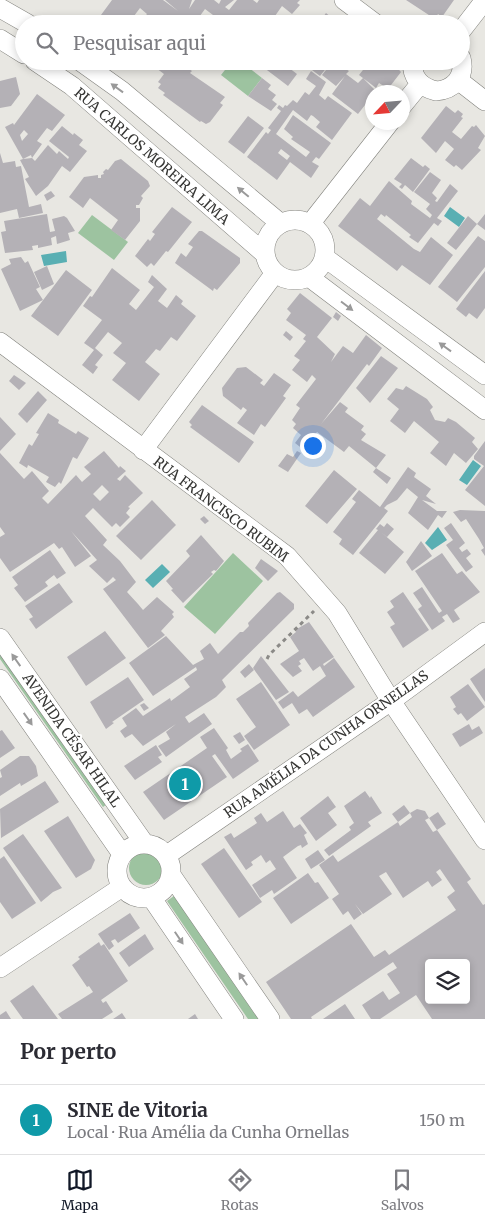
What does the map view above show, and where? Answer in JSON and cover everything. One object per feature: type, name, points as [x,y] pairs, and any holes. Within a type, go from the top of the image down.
[{"type":"street","points":[[344,0],[364,15]]},
{"type":"street","points":[[470,19],[485,0]]},
{"type":"street","points":[[0,8],[15,17]]},
{"type":"street","points":[[0,39],[15,48]]},
{"type":"street","name":"RUA CARLOS MOREIRA LIMA","points":[[48,70],[72,86],[265,254]]},
{"type":"street","name":"RUA CARLOS MOREIRA LIMA","points":[[93,70],[122,91],[280,223]]},
{"type":"street","points":[[412,70],[420,84],[436,91],[444,90],[458,80],[462,70]]},
{"type":"street","points":[[458,80],[485,101]]},
{"type":"street","points":[[410,96],[420,84]]},
{"type":"street","points":[[310,224],[384,130]]},
{"type":"street","points":[[300,220],[310,224],[318,231],[323,240],[324,257],[320,266],[309,277],[299,280],[288,279],[275,273],[268,264],[265,254],[266,240],[271,231],[280,223],[300,220]]},
{"type":"street","points":[[324,257],[485,375]]},
{"type":"street","points":[[143,450],[275,273]]},
{"type":"street","points":[[309,277],[485,410]]},
{"type":"street","name":"RUA FRANCISCO RUBIM","points":[[0,342],[287,556],[346,627],[391,701],[485,840]]},
{"type":"street","name":"RUA AMÉLIA DA CUNHA ORNELLAS","points":[[167,855],[391,701],[485,632]]},
{"type":"street","name":"AVENIDA CÉSAR HILAL","points":[[0,638],[144,843]]},
{"type":"street","name":"AVENIDA CÉSAR HILAL","points":[[0,679],[122,854]]},
{"type":"street","points":[[144,843],[154,845],[167,855],[171,865],[171,875],[165,889],[151,897],[133,896],[122,887],[117,870],[122,854],[136,844],[144,843]]},
{"type":"street","points":[[171,875],[270,1019]]},
{"type":"street","points":[[0,968],[122,887]]},
{"type":"street","points":[[151,897],[234,1019]]},
{"type":"path","points":[[267,659],[268,655],[325,600]]},
{"type":"green space","points":[[225,70],[252,70],[262,78],[248,96],[221,75]]},
{"type":"green space","points":[[92,215],[128,242],[114,260],[78,233]]},
{"type":"green space","points":[[233,553],[263,581],[215,634],[184,607]]},
{"type":"green space","points":[[0,640],[112,800],[103,807],[0,659]]},
{"type":"green space","points":[[146,851],[153,852],[158,856],[162,861],[162,875],[158,880],[153,884],[146,885],[139,884],[134,880],[130,875],[129,868],[130,861],[134,856],[139,852]]},
{"type":"green space","points":[[178,893],[264,1019],[248,1019],[167,901]]},
{"type":"water","points":[[450,207],[465,218],[459,227],[444,216]]},
{"type":"water","points":[[66,251],[67,262],[44,266],[41,255]]},
{"type":"water","points":[[473,460],[481,466],[467,485],[459,480]]},
{"type":"water","points":[[438,527],[447,540],[432,550],[425,543]]},
{"type":"water","points":[[162,564],[170,572],[153,588],[145,580]]},
{"type":"building","points":[[112,0],[163,0],[178,11],[165,0],[192,0],[189,9],[195,0],[214,0],[219,4],[221,0],[234,0],[225,7],[229,10],[237,0],[253,0],[257,3],[259,0],[300,0],[297,3],[300,5],[292,14],[282,6],[276,15],[213,15],[205,9],[201,15],[146,15],[140,8],[135,15],[101,15]]},
{"type":"building","points":[[406,0],[454,0],[443,15],[429,15]]},
{"type":"building","points":[[159,70],[190,70],[192,71],[190,73],[225,97],[220,103],[223,105],[210,122],[206,124],[200,122],[163,95],[165,93],[158,88],[161,84],[158,82],[164,74]]},
{"type":"building","points":[[267,70],[292,70],[297,74],[288,86]]},
{"type":"building","points":[[312,70],[325,70],[320,76]]},
{"type":"building","points":[[326,70],[347,70],[349,71],[346,74],[358,83],[363,78],[370,85],[365,85],[365,105],[358,114],[332,94],[345,76],[336,86],[322,75]]},
{"type":"building","points":[[363,70],[399,70],[401,72],[391,85],[379,83],[378,85],[372,85],[359,75]]},
{"type":"building","points":[[311,71],[326,82],[319,95],[325,100],[328,96],[352,113],[332,140],[316,127],[320,122],[313,116],[311,115],[307,121],[293,110],[276,134],[306,157],[310,152],[291,139],[293,137],[284,129],[293,115],[331,143],[319,159],[316,157],[312,162],[319,166],[311,178],[290,162],[277,180],[247,157],[266,132],[268,134],[271,130],[268,128],[281,111],[277,108],[279,105],[283,108],[293,100],[297,103],[305,92],[309,95],[316,86],[306,79]],"holes":[[[281,149],[290,156],[287,160],[278,153]]]},
{"type":"building","points":[[16,77],[20,94],[11,106],[0,108],[0,81]]},
{"type":"building","points":[[262,78],[271,85],[268,89],[276,95],[272,100],[277,104],[271,111],[248,96]]},
{"type":"building","points":[[37,94],[65,115],[52,131],[47,128],[37,141],[42,144],[32,158],[31,155],[23,159],[5,127],[13,123],[14,125]],"holes":[[[24,130],[28,134],[22,141],[20,135]]]},
{"type":"building","points":[[446,106],[455,113],[458,110],[463,114],[461,117],[463,118],[452,132],[461,139],[472,126],[476,125],[485,136],[478,148],[481,150],[462,170],[445,160],[454,149],[445,141],[436,153],[421,138]]},
{"type":"building","points":[[248,116],[264,128],[244,154],[228,142]]},
{"type":"building","points":[[62,126],[83,140],[79,145],[87,151],[70,172],[62,166],[48,186],[36,196],[25,179],[29,177],[20,160],[32,158],[35,161],[48,145],[57,154],[59,151],[68,159],[69,157],[49,141]]},
{"type":"building","points":[[0,153],[3,163],[15,161],[16,167],[21,166],[29,207],[41,204],[43,213],[19,218],[17,209],[0,213]]},
{"type":"building","points":[[411,158],[423,167],[425,165],[430,169],[413,192],[405,185],[402,189],[399,187],[402,184],[394,179]]},
{"type":"building","points":[[121,159],[148,181],[150,186],[141,196],[143,198],[139,205],[136,205],[136,208],[140,208],[140,221],[125,240],[111,230],[118,220],[90,198],[83,208],[69,197],[84,177],[98,175],[98,178],[101,178],[106,169],[108,170],[115,161]]},
{"type":"building","points":[[430,172],[441,180],[432,193],[437,198],[435,201],[437,202],[450,184],[458,191],[437,218],[442,221],[438,226],[434,223],[418,243],[386,215],[385,217],[381,214],[377,219],[420,252],[431,237],[453,255],[430,285],[402,265],[397,271],[338,226],[360,198],[370,206],[389,181],[412,201],[411,204],[430,218],[432,215],[426,209],[430,204],[414,192]]},
{"type":"building","points":[[51,191],[55,196],[47,201],[44,195]]},
{"type":"building","points":[[172,207],[192,222],[154,266],[151,263],[147,267],[135,256],[148,239],[150,241],[155,234],[152,232]]},
{"type":"building","points":[[47,214],[50,232],[55,231],[52,219],[64,216],[67,218],[75,231],[68,233],[70,240],[57,244],[56,236],[51,238],[52,245],[38,248],[38,245],[32,246],[33,250],[5,253],[1,232],[6,231],[4,221]]},
{"type":"building","points":[[485,214],[485,230],[477,224]]},
{"type":"building","points":[[468,216],[477,224],[456,250],[447,243]]},
{"type":"building","points":[[199,231],[202,231],[240,258],[240,263],[217,290],[214,288],[213,291],[175,263],[181,253],[186,257],[193,247],[188,244]]},
{"type":"building","points":[[478,236],[485,241],[485,267],[457,302],[438,287]]},
{"type":"building","points":[[21,257],[25,263],[28,261],[40,287],[36,289],[43,300],[20,311],[1,269],[11,264],[9,259]]},
{"type":"building","points":[[47,266],[54,284],[42,290],[34,272]]},
{"type":"building","points":[[112,268],[140,290],[129,304],[136,310],[154,287],[148,282],[152,275],[167,289],[158,301],[167,308],[176,295],[183,301],[181,304],[196,316],[177,341],[171,337],[160,351],[156,349],[145,362],[160,374],[139,401],[112,380],[126,363],[113,353],[122,343],[108,332],[95,348],[103,355],[95,365],[98,367],[93,374],[82,365],[94,350],[84,343],[102,320],[83,306],[90,296],[92,297]]},
{"type":"building","points":[[66,270],[92,290],[58,336],[31,316]]},
{"type":"building","points":[[485,271],[485,308],[477,319],[469,313],[466,317],[456,309]]},
{"type":"building","points":[[300,293],[332,318],[317,337],[335,354],[331,362],[343,346],[353,353],[366,335],[382,348],[369,366],[367,364],[321,424],[340,402],[348,408],[345,412],[364,426],[361,430],[366,434],[361,440],[386,455],[376,468],[349,446],[344,452],[317,432],[304,450],[295,443],[301,435],[293,428],[296,424],[292,420],[300,408],[296,405],[316,379],[312,375],[307,382],[292,370],[300,360],[294,356],[306,341],[303,339],[306,335],[286,320],[291,313],[287,309]]},
{"type":"building","points":[[336,312],[341,316],[338,321],[333,317]]},
{"type":"building","points":[[286,331],[293,337],[290,341],[283,335]]},
{"type":"building","points":[[381,356],[398,368],[370,403],[356,388]]},
{"type":"building","points":[[246,367],[263,380],[260,383],[264,386],[274,373],[291,385],[283,396],[286,398],[265,427],[261,424],[254,435],[237,423],[247,410],[243,407],[241,410],[223,396],[222,388],[237,368]]},
{"type":"building","points":[[14,375],[26,383],[19,390],[9,381]]},
{"type":"building","points":[[406,386],[427,399],[433,407],[430,410],[435,420],[445,422],[448,418],[456,422],[475,438],[472,442],[478,449],[466,463],[454,453],[446,466],[430,453],[439,442],[414,421],[405,433],[390,421],[399,409],[387,399],[396,388],[403,390]]},
{"type":"building","points":[[38,391],[47,400],[27,423],[18,414]]},
{"type":"building","points":[[202,405],[254,442],[239,463],[190,427],[192,425],[189,422]]},
{"type":"building","points":[[48,413],[59,420],[58,423],[76,434],[78,431],[89,438],[77,459],[73,457],[61,484],[59,482],[55,487],[46,482],[49,477],[28,465],[27,468],[19,463],[29,444],[32,446],[39,434],[36,433]]},
{"type":"building","points":[[0,417],[16,434],[0,451]]},
{"type":"building","points":[[485,441],[485,506],[465,490],[484,466],[474,459],[474,456]]},
{"type":"building","points":[[104,451],[119,468],[120,466],[126,471],[117,479],[120,481],[125,475],[143,493],[128,507],[130,508],[126,513],[130,517],[120,527],[116,523],[112,527],[93,508],[85,516],[107,540],[103,545],[120,561],[136,582],[127,592],[143,610],[157,597],[174,612],[172,614],[174,617],[161,631],[165,635],[148,648],[103,589],[116,580],[113,577],[107,583],[89,566],[97,560],[71,531],[91,556],[75,567],[62,547],[59,549],[54,543],[10,572],[0,558],[0,537],[5,534],[0,527],[0,453],[24,479],[32,471],[49,491],[42,498],[48,504],[76,475],[82,482],[91,474],[84,467]],"holes":[[[102,485],[109,492],[100,501],[93,494]]]},
{"type":"building","points":[[297,451],[301,453],[288,472],[278,466],[287,454],[293,457]]},
{"type":"building","points":[[408,467],[416,473],[414,477],[431,489],[426,496],[436,504],[422,500],[437,511],[447,511],[442,518],[438,515],[428,530],[408,513],[418,497],[407,488],[397,500],[384,508],[388,511],[353,555],[339,544],[342,539],[333,532],[356,502],[352,499],[359,490],[380,507]]},
{"type":"building","points":[[376,468],[391,478],[387,484],[373,472]]},
{"type":"building","points":[[334,470],[357,489],[327,524],[305,506]]},
{"type":"building","points":[[152,500],[176,525],[141,560],[116,536]]},
{"type":"building","points":[[460,510],[485,511],[485,556],[481,550],[484,548],[466,519],[461,522],[453,512]]},
{"type":"building","points":[[204,516],[209,521],[205,524],[200,519]]},
{"type":"building","points":[[387,523],[394,529],[387,537],[381,532],[404,552],[385,574],[359,553],[378,530],[376,529],[380,524],[384,527]]},
{"type":"building","points":[[451,523],[465,543],[459,548],[462,552],[467,549],[471,554],[466,558],[473,567],[466,572],[446,545],[453,540],[444,528]]},
{"type":"building","points":[[201,535],[224,561],[216,571],[211,572],[213,574],[183,603],[171,590],[173,589],[166,581],[190,556],[186,551]]},
{"type":"building","points":[[421,541],[432,556],[412,571],[406,562]]},
{"type":"building","points":[[50,550],[66,573],[57,579],[54,575],[45,582],[48,586],[25,602],[14,588],[18,585],[12,577]]},
{"type":"building","points":[[442,553],[457,574],[462,571],[480,592],[454,610],[460,619],[453,623],[447,614],[442,617],[445,621],[432,630],[418,609],[422,606],[413,593],[422,587],[439,613],[442,611],[415,571]]},
{"type":"building","points":[[261,559],[278,571],[268,581],[255,568]]},
{"type":"building","points":[[59,583],[73,602],[36,629],[29,619],[33,617],[25,606]]},
{"type":"building","points":[[280,592],[294,604],[294,609],[222,680],[226,687],[216,697],[185,717],[189,723],[204,713],[212,724],[166,757],[158,746],[170,739],[166,732],[176,724],[143,746],[132,734],[125,738],[120,731],[127,726],[122,718],[136,708],[143,716],[170,698],[171,701],[190,687],[184,679],[197,670],[196,667],[153,696],[129,663],[166,636],[193,665],[204,659],[200,651],[210,643],[218,654],[240,632],[243,632],[249,626],[248,623]]},
{"type":"building","points":[[403,592],[429,630],[403,648],[390,627],[395,624],[387,612],[394,607],[390,601]]},
{"type":"building","points":[[309,622],[334,657],[323,664],[324,666],[334,658],[355,687],[313,717],[307,709],[299,714],[292,703],[283,709],[278,702],[293,691],[298,697],[326,676],[320,666],[313,671],[304,658],[299,661],[301,664],[298,666],[302,671],[293,677],[280,664],[299,651],[290,637],[296,632],[295,630]]},
{"type":"building","points":[[105,631],[126,658],[86,686],[67,657]]},
{"type":"building","points":[[261,656],[289,692],[276,700],[253,668]]},
{"type":"building","points":[[249,664],[254,670],[245,678],[240,672]]},
{"type":"building","points":[[485,668],[485,702],[470,679]]},
{"type":"building","points":[[128,677],[144,700],[112,722],[114,723],[106,729],[90,702]]},
{"type":"building","points":[[261,682],[290,725],[254,750],[244,736],[256,727],[236,699]]},
{"type":"building","points":[[468,684],[485,707],[467,721],[461,713],[458,715],[453,709],[456,707],[450,697]]},
{"type":"building","points":[[144,703],[149,708],[144,711],[140,705]]},
{"type":"building","points":[[469,724],[472,730],[479,726],[483,733],[460,747],[452,734]]},
{"type":"building","points":[[214,728],[228,748],[226,750],[231,759],[242,751],[240,749],[248,744],[259,761],[233,779],[215,754],[212,756],[227,777],[164,820],[143,792],[207,748],[200,737]]},
{"type":"building","points":[[2,730],[15,748],[0,758],[0,731]]},
{"type":"building","points":[[240,732],[245,740],[239,744],[233,736]]},
{"type":"building","points":[[156,745],[162,755],[158,757],[162,762],[135,780],[124,766]]},
{"type":"building","points":[[20,756],[29,756],[36,766],[38,776],[21,786],[20,783],[0,796],[0,778],[2,777],[0,770]]},
{"type":"building","points":[[45,781],[59,802],[1,838],[0,809]]},
{"type":"building","points":[[365,791],[370,798],[371,796],[382,813],[368,822],[371,826],[329,856],[324,850],[351,830],[349,827],[354,823],[344,806]]},
{"type":"building","points":[[328,796],[336,807],[328,813],[337,825],[316,841],[300,818]]},
{"type":"building","points":[[404,805],[410,813],[398,822],[392,814]]},
{"type":"building","points":[[417,809],[425,811],[429,818],[425,820],[433,832],[437,830],[471,879],[467,882],[483,905],[485,904],[485,1019],[432,1019],[416,995],[380,1019],[371,1019],[362,1005],[383,991],[389,1000],[400,993],[387,974],[397,968],[393,962],[311,1017],[312,1019],[291,1019],[266,982],[351,924],[374,957],[385,950],[389,955],[456,910],[447,897],[455,891],[440,869],[436,872],[442,880],[432,887],[428,881],[403,898],[386,872],[379,876],[392,894],[363,914],[355,904],[362,914],[354,920],[348,911],[343,915],[332,899],[339,894],[319,865],[333,855],[338,862],[398,822],[400,826],[412,817],[410,813]]},
{"type":"building","points":[[283,811],[294,828],[300,824],[307,833],[304,835],[308,844],[302,848],[301,845],[298,846],[283,857],[297,878],[274,894],[272,890],[260,898],[252,885],[276,869],[270,860],[266,863],[261,855],[251,862],[253,865],[246,870],[224,837],[231,833],[234,838],[257,823],[254,818],[261,813],[267,822]]},
{"type":"building","points":[[438,812],[446,824],[437,830],[429,818]]},
{"type":"building","points":[[68,816],[95,860],[91,869],[76,878],[44,831]]},
{"type":"building","points":[[23,834],[62,888],[53,892],[41,902],[3,848]]},
{"type":"building","points":[[224,848],[262,902],[239,918],[201,864]]},
{"type":"building","points":[[318,850],[325,860],[311,869],[305,859]]},
{"type":"building","points":[[4,856],[36,903],[12,919],[0,902],[0,859]]},
{"type":"building","points":[[308,873],[315,883],[318,882],[329,898],[291,924],[273,898]]},
{"type":"building","points":[[130,913],[140,928],[118,943],[115,939],[111,941],[114,946],[109,950],[98,934]]},
{"type":"building","points":[[145,934],[154,949],[129,967],[119,953]]},
{"type":"building","points":[[99,942],[101,946],[104,944],[128,981],[101,1000],[103,1003],[106,1001],[113,1012],[102,1019],[62,1019],[58,1014],[93,992],[89,986],[87,987],[72,965],[80,959],[78,957]]},
{"type":"building","points":[[33,985],[58,1019],[23,1019],[10,1001]]},
{"type":"building","points":[[345,1004],[355,1019],[323,1019]]},
{"type":"building","points":[[6,1011],[11,1019],[0,1019],[0,1015]]},
{"type":"building","points":[[122,1013],[126,1019],[113,1019]]},
{"type":"building","points":[[195,1014],[198,1019],[188,1019]]},
{"type":"place","name":"SINE de Vitoria","points":[[185,784]]}]
